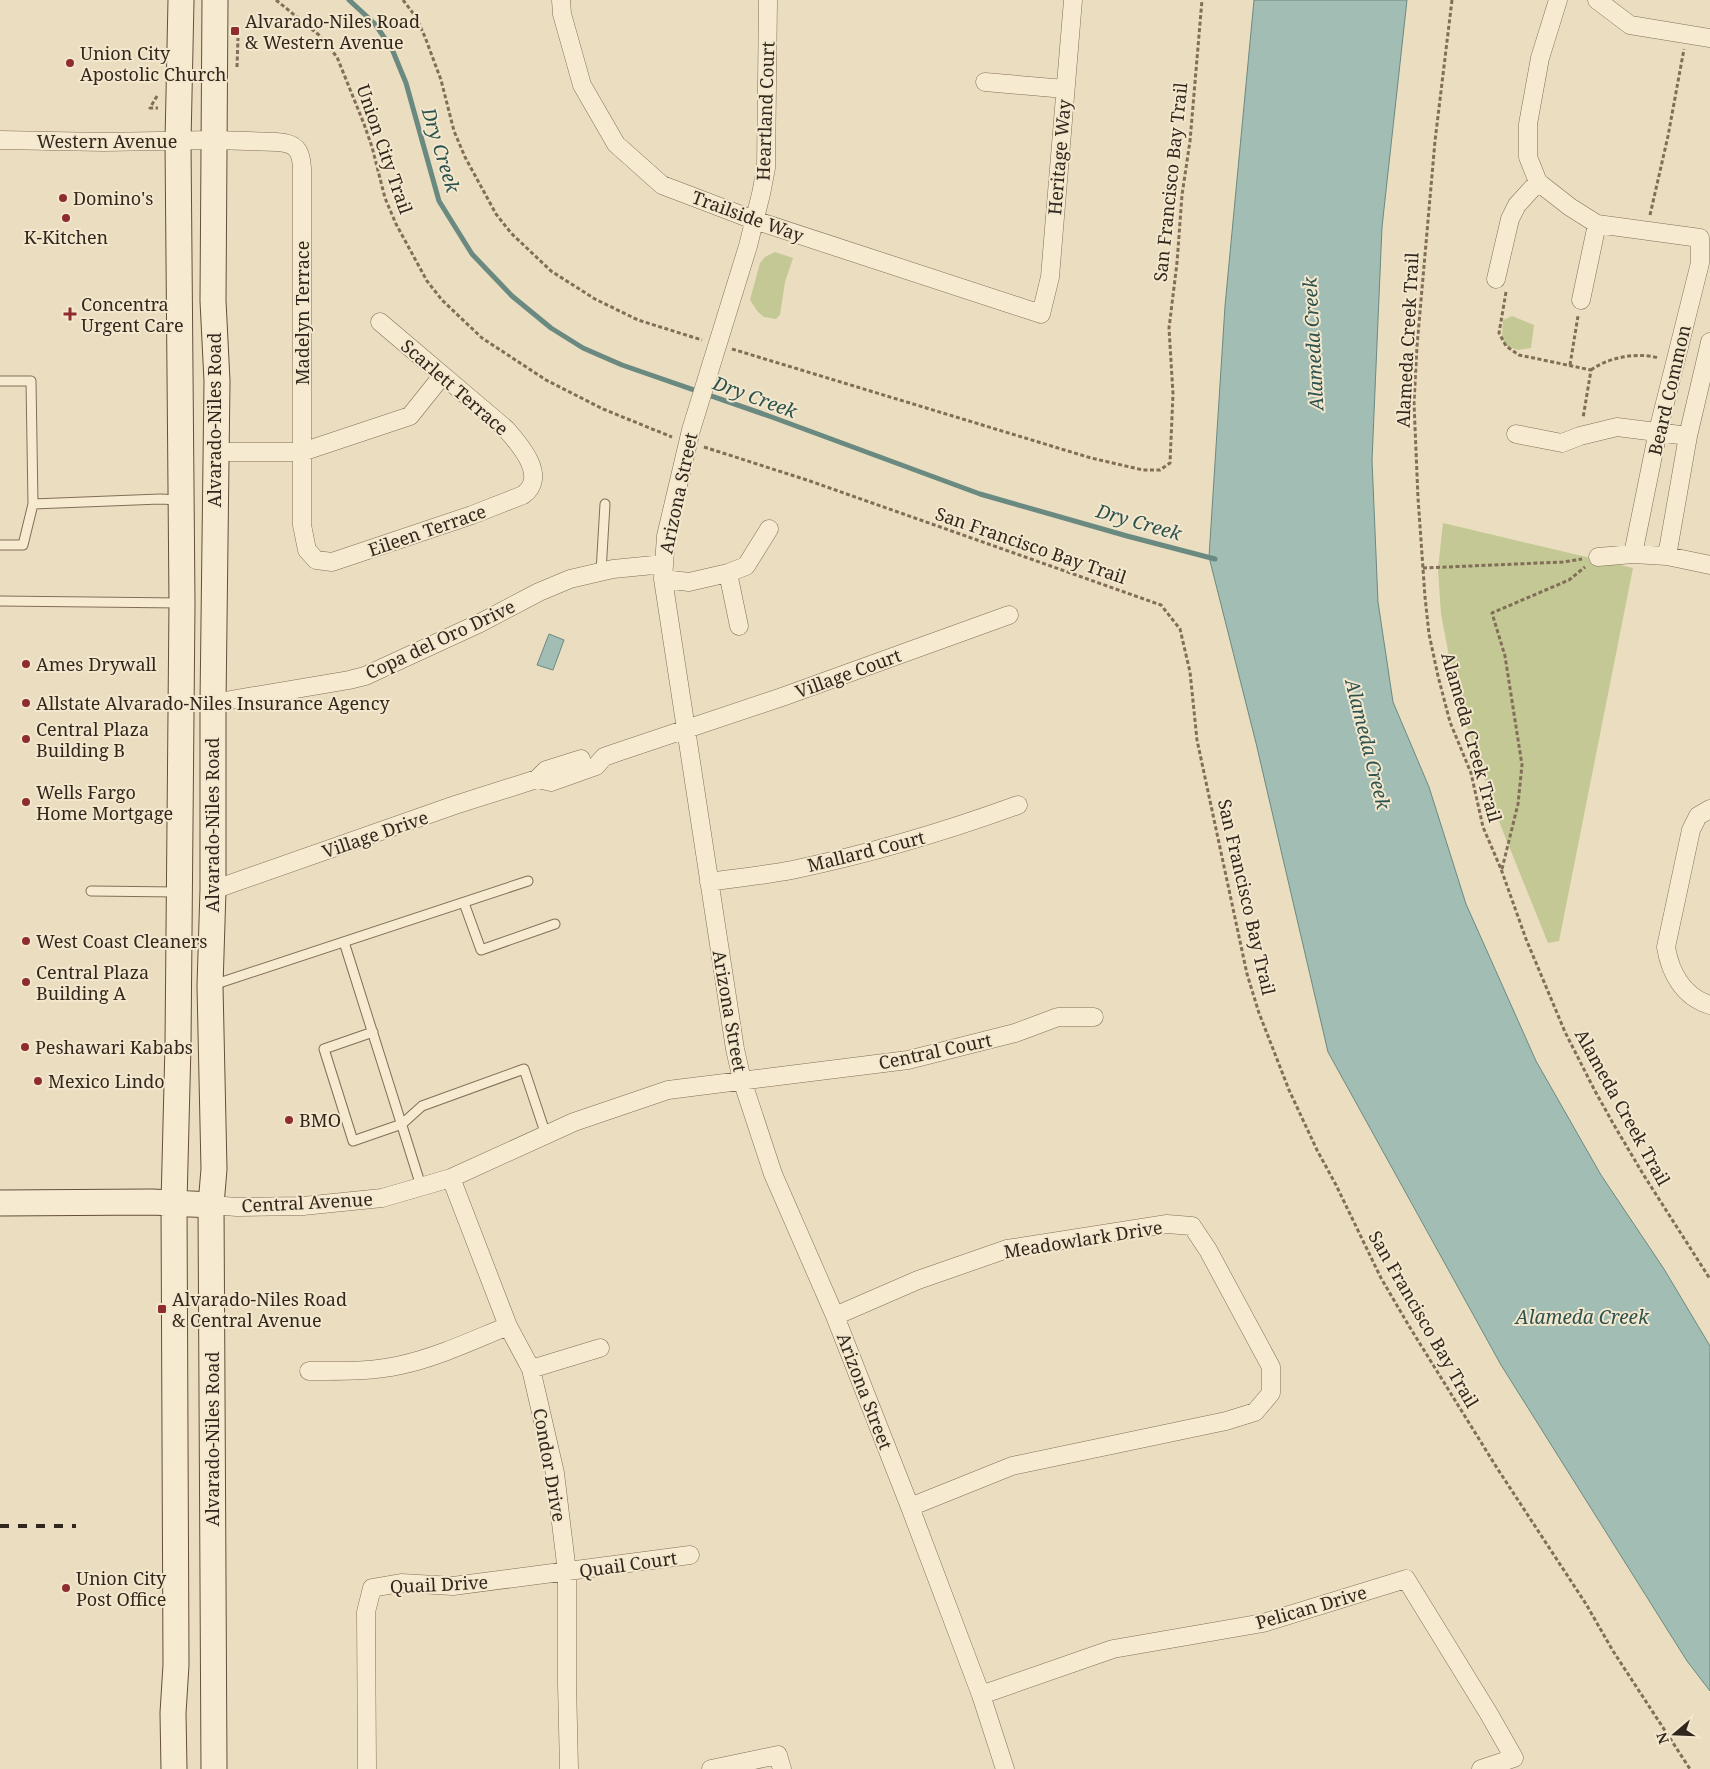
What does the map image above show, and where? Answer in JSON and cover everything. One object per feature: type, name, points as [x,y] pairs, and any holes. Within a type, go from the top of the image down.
[{"type":"main road","name":"Alvarado-Niles Road","points":[[174,1769],[173,1713],[176,1665],[174,1203],[180,892],[182,603],[178,142],[181,0]]},
{"type":"main road","name":"Alvarado-Niles Road","points":[[214,1769],[212,1205],[214,1169],[210,986],[213,890],[212,703],[216,452],[213,301],[215,0]]},
{"type":"main road","name":"Central Avenue","points":[[0,1203],[174,1203],[212,1205]]},
{"type":"street","name":"Trailside Way","points":[[562,0],[562,14],[582,85],[616,144],[662,185],[754,220],[1041,314]]},
{"type":"street","name":"Heartland Court","points":[[754,220],[766,168],[768,0]]},
{"type":"street","name":"Heritage Way","points":[[1041,314],[1050,277],[1073,0]]},
{"type":"street","points":[[1558,0],[1540,58],[1528,124],[1528,157],[1538,182],[1570,207],[1597,224],[1707,237]]},
{"type":"street","points":[[1597,0],[1630,25],[1710,38]]},
{"type":"street","points":[[985,82],[1065,89]]},
{"type":"street","name":"Western Avenue","points":[[0,140],[104,142],[213,140]]},
{"type":"street","name":"Madelyn Terrace","points":[[213,140],[286,143],[294,146],[301,157],[302,525],[307,550],[316,560]]},
{"type":"street","points":[[1496,279],[1510,219],[1517,205],[1538,182]]},
{"type":"street","name":"Arizona Street","points":[[754,220],[748,246],[689,437],[666,536],[664,571],[686,730],[735,1048],[742,1080],[773,1174],[835,1316],[910,1507],[980,1695],[1005,1769]]},
{"type":"street","points":[[1581,300],[1597,224]]},
{"type":"street","name":"Beard Common","points":[[1633,554],[1658,431],[1707,237]]},
{"type":"street","name":"Scarlett Terrace","points":[[380,322],[506,429],[518,443],[530,464],[534,479],[533,485]]},
{"type":"street","name":"Beard Common","points":[[1667,556],[1688,436],[1710,342]]},
{"type":"street","points":[[216,452],[302,452],[410,416],[442,376]]},
{"type":"street","points":[[1516,434],[1562,443],[1580,436],[1617,427],[1688,436]]},
{"type":"street","name":"Eileen Terrace","points":[[316,560],[332,562],[472,515],[523,495],[533,485]]},
{"type":"street","name":"Copa del Oro Drive","points":[[212,703],[365,676],[480,623],[539,592],[570,579],[628,567],[664,571],[689,582],[728,573],[746,566],[769,529]]},
{"type":"street","points":[[1598,557],[1633,554],[1667,556],[1710,565]]},
{"type":"street","points":[[728,573],[739,626]]},
{"type":"street","name":"Village Court","points":[[686,730],[1009,615]]},
{"type":"street","name":"Village Drive","points":[[213,890],[455,805],[537,779],[551,782],[596,766],[604,757],[686,730]]},
{"type":"street","name":"Mallard Court","points":[[709,882],[790,870],[886,848],[960,826],[1018,805]]},
{"type":"street","points":[[1710,808],[1698,816],[1691,830],[1666,947],[1670,964],[1684,988],[1696,1000],[1710,1005]]},
{"type":"street","name":"Central Court","points":[[742,1080],[908,1060],[1015,1033],[1058,1017],[1094,1018]]},
{"type":"street","name":"Central Avenue","points":[[212,1205],[237,1207],[303,1206],[382,1198],[451,1178],[574,1122],[668,1090],[742,1080]]},
{"type":"street","name":"Condor Drive","points":[[451,1178],[508,1326],[531,1369],[555,1473],[567,1572],[569,1769]]},
{"type":"street","name":"Meadowlark Drive","points":[[835,1316],[918,1280],[1007,1249],[1167,1224],[1192,1226],[1208,1250],[1271,1367],[1271,1392],[1254,1412],[1226,1420],[1012,1466],[910,1507]]},
{"type":"street","points":[[309,1371],[348,1371],[400,1365],[448,1351],[508,1326]]},
{"type":"street","points":[[531,1369],[600,1348]]},
{"type":"street","name":"Quail Court","points":[[567,1572],[690,1555]]},
{"type":"street","name":"Quail Drive","points":[[367,1769],[366,1612],[372,1588],[400,1584],[454,1586],[567,1572]]},
{"type":"street","name":"Pelican Drive","points":[[980,1695],[1113,1649],[1263,1623],[1406,1579],[1514,1758],[1481,1769]]},
{"type":"street","points":[[711,1769],[778,1756],[782,1769]]},
{"type":"lane","points":[[0,380],[31,381],[33,504],[23,545],[0,545]]},
{"type":"lane","points":[[33,504],[160,499],[181,500]]},
{"type":"lane","points":[[601,572],[606,504]]},
{"type":"lane","points":[[0,602],[182,603]]},
{"type":"lane","points":[[210,986],[528,881]]},
{"type":"lane","points":[[91,891],[180,892]]},
{"type":"lane","points":[[464,902],[481,950],[555,924]]},
{"type":"lane","points":[[344,942],[421,1186]]},
{"type":"lane","points":[[373,1032],[324,1049],[353,1141],[402,1124],[422,1106],[524,1069],[546,1135]]},
{"type":"path","name":"Union City Trail","points":[[276,0],[320,35],[337,57],[367,132],[385,198],[392,216],[427,281],[442,300],[482,338],[546,380],[603,409],[665,434]]},
{"type":"path","points":[[404,0],[416,17],[425,37],[441,80],[454,131],[465,157],[496,214],[511,233],[551,271],[595,300],[638,320],[715,351]]},
{"type":"path","name":"San Francisco Bay Trail","points":[[715,351],[806,370],[929,410],[1091,458],[1143,470],[1160,470],[1170,463],[1173,394],[1169,328],[1177,262],[1182,195],[1190,141],[1202,0]]},
{"type":"path","name":"Alameda Creek Trail","points":[[1452,0],[1435,141],[1432,193],[1417,346],[1414,403],[1418,498],[1429,634],[1450,722],[1471,772],[1483,827],[1546,988],[1595,1091],[1643,1174],[1710,1279]]},
{"type":"path","points":[[1646,231],[1668,136],[1687,34]]},
{"type":"path","points":[[1496,279],[1507,286],[1499,333],[1506,346],[1518,355],[1590,370]]},
{"type":"path","points":[[1570,365],[1581,300]]},
{"type":"path","points":[[1580,436],[1590,370],[1602,362],[1639,355],[1656,356],[1675,362]]},
{"type":"path","name":"San Francisco Bay Trail","points":[[689,437],[1161,605],[1180,629],[1190,672],[1197,740],[1247,974],[1259,1013],[1289,1090],[1316,1150],[1336,1184],[1381,1278],[1404,1318],[1497,1468],[1586,1604],[1690,1769]]},
{"type":"path","points":[[1423,568],[1563,562],[1598,557]]},
{"type":"path","points":[[1501,869],[1518,804],[1522,765],[1505,656],[1492,613],[1569,580],[1598,557]]},
{"type":"green space","points":[[775,252],[793,258],[785,282],[780,315],[776,319],[764,317],[750,300],[760,263],[765,257]]},
{"type":"green space","points":[[1512,316],[1534,325],[1531,348],[1518,350],[1506,346],[1502,337],[1503,320]]},
{"type":"green space","points":[[1443,523],[1633,568],[1559,941],[1548,943],[1500,824],[1457,698],[1441,614],[1438,569]]},
{"type":"water","name":"Alameda Creek","points":[[1254,0],[1407,0],[1382,227],[1372,460],[1378,602],[1393,702],[1429,787],[1466,904],[1536,1061],[1601,1175],[1664,1269],[1710,1346],[1710,1691],[1687,1661],[1501,1365],[1328,1052],[1256,743],[1209,557],[1225,306]]},
{"type":"water","points":[[549,634],[564,640],[553,670],[537,665]]},
{"type":"waterway","name":"Dry Creek","points":[[349,0],[375,24],[392,49],[406,83],[439,201],[472,254],[512,296],[551,328],[583,348],[622,365],[769,416],[980,494],[1215,559]]},
{"type":"railway","points":[[0,1526],[76,1526]]},
{"type":"place","name":"Alvarado-Niles Road & Western Avenue","points":[[235,31]]},
{"type":"place","name":"Union City Apostolic Church","points":[[70,63]]},
{"type":"place","name":"Domino's","points":[[63,198]]},
{"type":"place","name":"K-Kitchen","points":[[66,218]]},
{"type":"place","name":"Concentra Urgent Care","points":[[70,314]]},
{"type":"place","name":"Ames Drywall","points":[[26,664]]},
{"type":"place","name":"Allstate Alvarado-Niles Insurance Agency","points":[[26,703]]},
{"type":"place","name":"Central Plaza Building B","points":[[26,739]]},
{"type":"place","name":"Wells Fargo Home Mortgage","points":[[26,802]]},
{"type":"place","name":"West Coast Cleaners","points":[[26,941]]},
{"type":"place","name":"Central Plaza Building A","points":[[26,982]]},
{"type":"place","name":"Peshawari Kababs","points":[[25,1047]]},
{"type":"place","name":"Mexico Lindo","points":[[38,1081]]},
{"type":"place","name":"BMO","points":[[289,1120]]},
{"type":"place","name":"Alvarado-Niles Road & Central Avenue","points":[[162,1309]]},
{"type":"place","name":"Union City Post Office","points":[[66,1588]]}]
